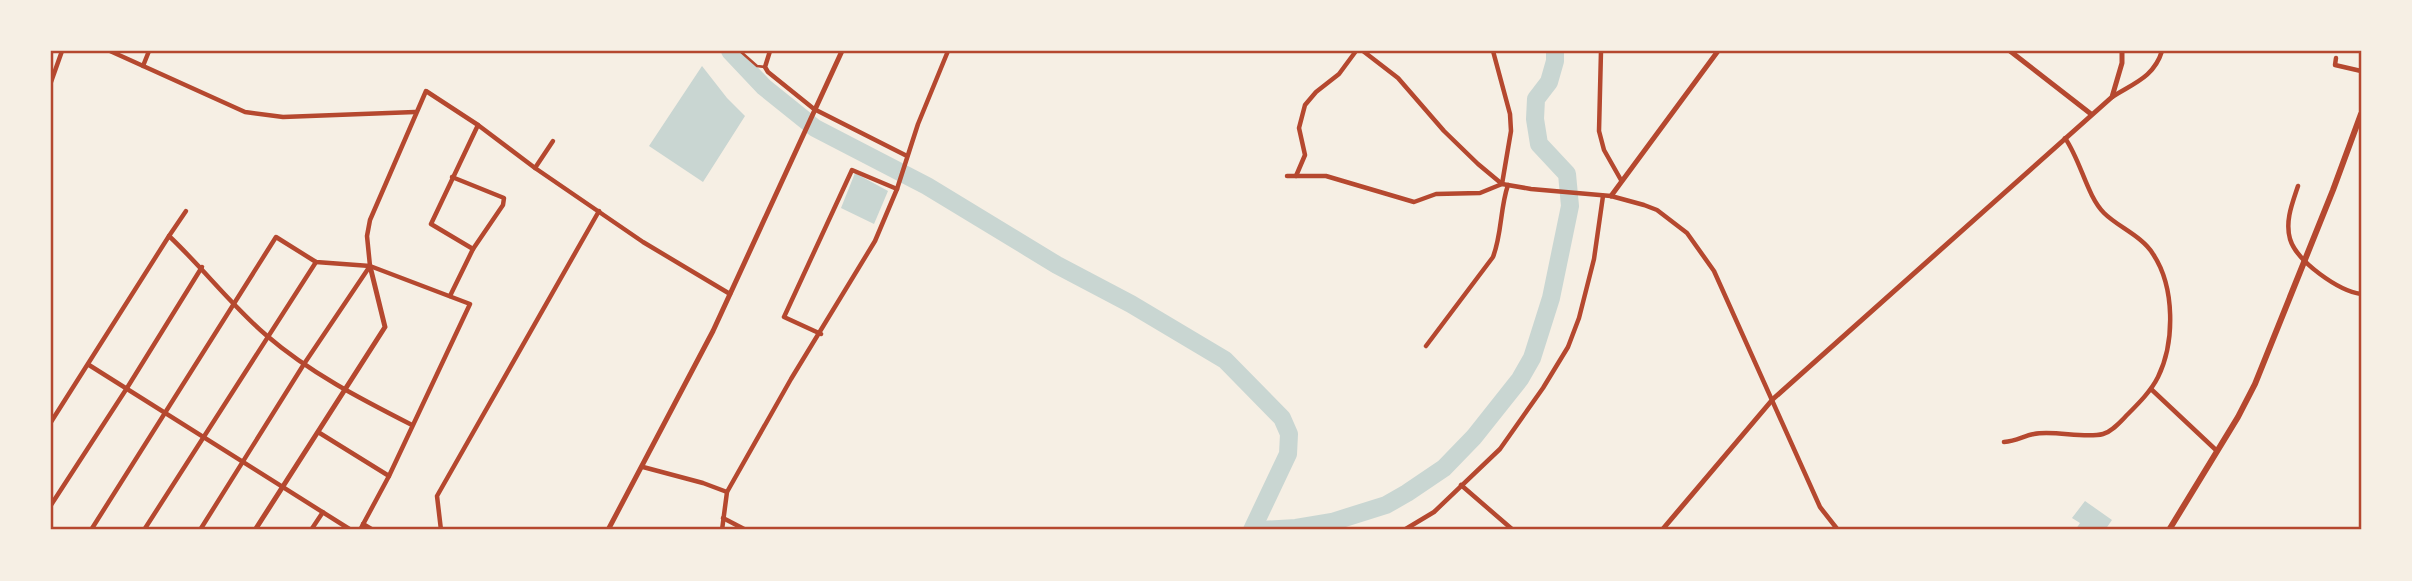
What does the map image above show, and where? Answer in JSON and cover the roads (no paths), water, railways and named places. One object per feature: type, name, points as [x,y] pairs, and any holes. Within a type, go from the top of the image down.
[{"type":"main road","points":[[2169,530],[2255,384],[2306,260],[2361,114]]},
{"type":"street","points":[[51,82],[62,51]]},
{"type":"street","points":[[110,51],[245,112],[283,117],[415,112]]},
{"type":"street","points":[[143,65],[149,51]]},
{"type":"street","points":[[740,51],[757,66],[765,67]]},
{"type":"street","points":[[770,51],[765,67],[768,72],[814,109],[907,156]]},
{"type":"street","points":[[608,530],[643,467],[730,294],[842,51]]},
{"type":"street","points":[[722,530],[727,492],[791,379],[821,334],[875,241],[948,51]]},
{"type":"street","points":[[1296,176],[1305,155],[1299,128],[1305,105],[1315,92],[1339,74],[1356,51]]},
{"type":"street","points":[[1363,51],[1398,78],[1444,131],[1478,164],[1505,184],[1611,196],[1657,210],[1678,225],[1714,271],[1820,507],[1838,530]]},
{"type":"street","points":[[1426,346],[1493,257],[1497,246],[1511,131],[1510,114],[1493,51]]},
{"type":"street","points":[[1601,51],[1599,131],[1604,150],[1621,180]]},
{"type":"street","points":[[1611,196],[1718,51]]},
{"type":"street","points":[[2010,51],[2091,114]]},
{"type":"street","points":[[2112,97],[2122,63],[2122,51]]},
{"type":"street","points":[[1662,530],[1773,399],[2091,114],[2112,97],[2151,73],[2162,51]]},
{"type":"street","points":[[2336,58],[2335,65],[2361,71]]},
{"type":"street","points":[[255,530],[384,327],[370,266],[367,236],[370,220],[426,91],[643,242],[730,294]]},
{"type":"street","points":[[473,249],[431,223],[478,125]]},
{"type":"street","points":[[2004,442],[2018,441],[2033,434],[2103,434],[2115,427],[2151,389],[2158,376],[2167,341],[2169,304],[2162,274],[2152,252],[2104,213],[2091,196],[2075,152],[2065,138]]},
{"type":"street","points":[[535,169],[552,142]]},
{"type":"street","points":[[821,334],[784,317],[852,170],[897,189]]},
{"type":"street","points":[[1287,176],[1326,176],[1414,202],[1436,194],[1480,193],[1505,184]]},
{"type":"street","points":[[450,296],[473,249],[503,205],[503,198],[452,177]]},
{"type":"street","points":[[2298,186],[2288,215],[2291,241],[2306,260],[2330,282],[2352,293],[2361,294]]},
{"type":"street","points":[[1404,530],[1434,512],[1500,449],[1517,428],[1568,347],[1579,318],[1594,259],[1603,196]]},
{"type":"street","points":[[51,422],[186,211]]},
{"type":"street","points":[[441,530],[437,496],[599,211]]},
{"type":"street","points":[[169,236],[268,337],[345,390],[412,425]]},
{"type":"street","points":[[91,530],[276,237],[316,262],[370,266],[470,304],[389,476],[360,530]]},
{"type":"street","points":[[144,530],[316,262]]},
{"type":"street","points":[[200,530],[304,364],[370,266]]},
{"type":"street","points":[[51,505],[202,267]]},
{"type":"street","points":[[89,365],[351,530]]},
{"type":"street","points":[[2151,389],[2217,451]]},
{"type":"street","points":[[318,432],[389,476]]},
{"type":"street","points":[[643,467],[727,492]]},
{"type":"street","points":[[1461,485],[1513,530]]},
{"type":"street","points":[[311,530],[323,512]]},
{"type":"street","points":[[723,518],[746,530]]},
{"type":"street","points":[[363,524],[373,530]]},
{"type":"waterway","points":[[730,51],[764,87],[815,128],[927,186],[1057,265],[1131,304],[1225,360],[1282,418],[1289,434],[1288,454],[1252,530]]},
{"type":"waterway","points":[[1260,530],[1332,522],[1386,505],[1407,493],[1444,468],[1474,437],[1520,379],[1532,358],[1551,298],[1570,206],[1567,174],[1539,144],[1535,119],[1536,99],[1549,82],[1555,51]]}]
